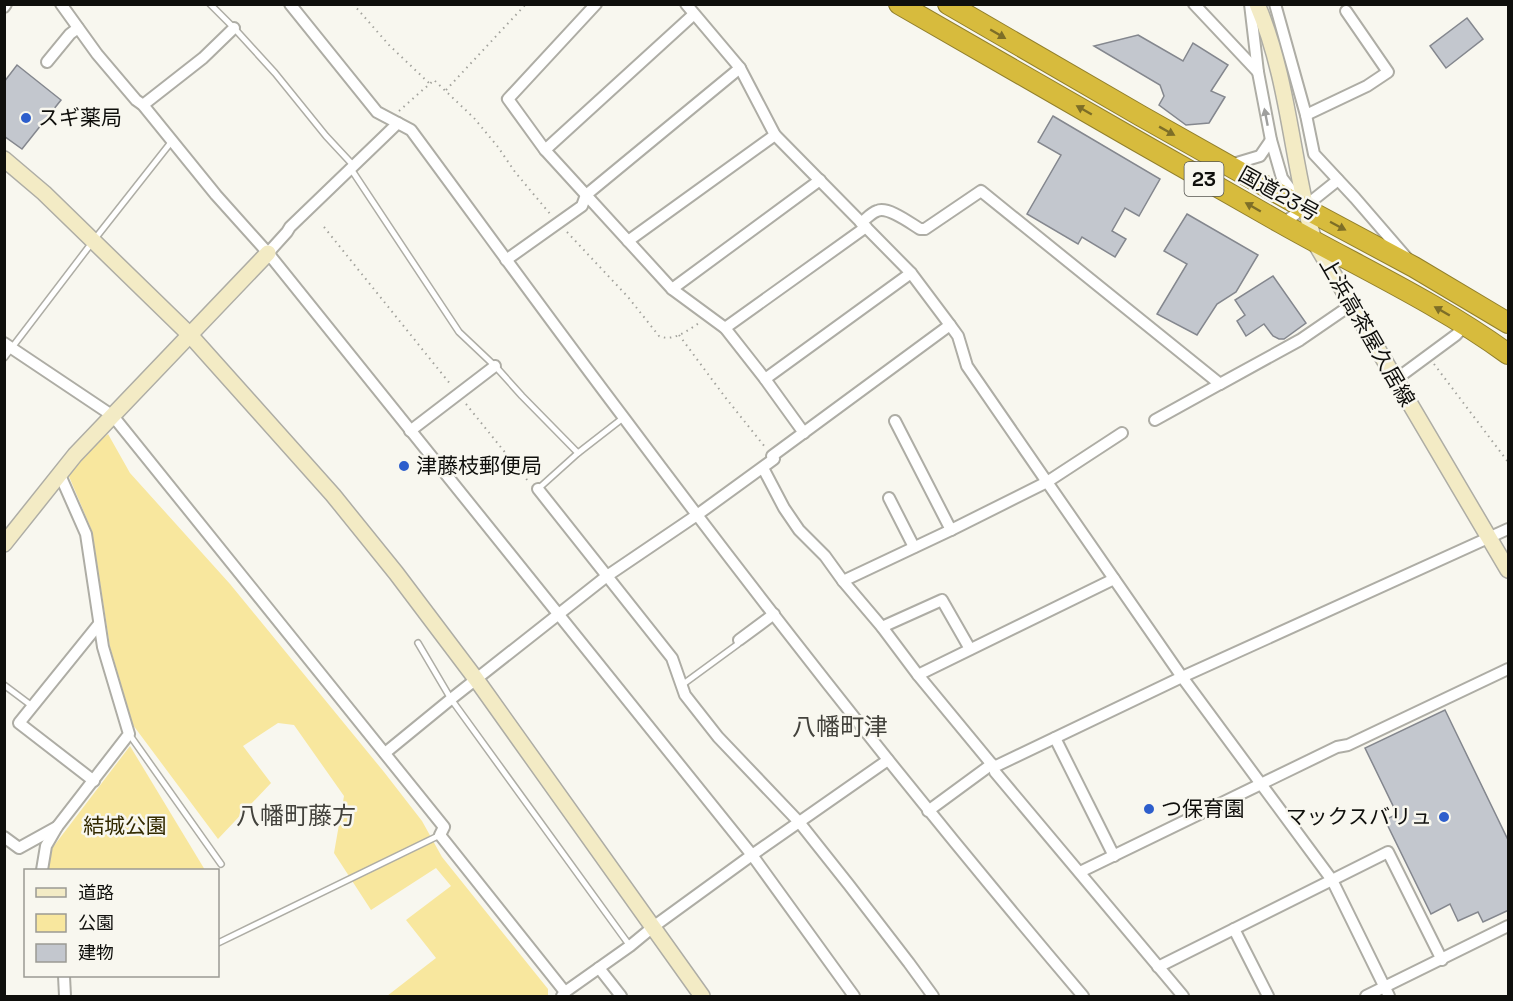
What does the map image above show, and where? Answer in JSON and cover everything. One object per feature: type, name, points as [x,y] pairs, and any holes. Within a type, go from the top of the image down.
[{"type":"highway","name":"国道23号","points":[[899,4],[1282,224],[1465,325],[1509,354]]},
{"type":"highway","name":"国道23号","points":[[948,4],[1141,116],[1414,267],[1509,323]]},
{"type":"street","points":[[61,4],[104,62],[268,253],[752,855],[854,996]]},
{"type":"street","points":[[290,4],[376,112],[411,130],[697,515],[928,811],[1083,996]]},
{"type":"street","points":[[596,4],[508,99],[545,150],[672,289],[725,328],[804,433]]},
{"type":"street","points":[[686,4],[740,68],[775,135],[911,273],[950,324],[958,336],[967,366],[1182,677],[1332,880],[1387,992]]},
{"type":"street","points":[[1194,4],[1258,72]]},
{"type":"street","points":[[1250,4],[1258,72],[1271,140],[1282,178],[1304,208]]},
{"type":"street","name":"上浜高茶屋久居線","points":[[1257,4],[1278,73],[1304,208],[1314,241],[1509,570]]},
{"type":"street","points":[[1275,4],[1306,114],[1314,154],[1414,267]]},
{"type":"street","points":[[1306,114],[1367,86],[1388,72],[1346,11]]},
{"type":"street","points":[[545,150],[693,15]]},
{"type":"street","points":[[48,62],[70,34],[78,28]]},
{"type":"street","points":[[143,105],[203,58],[234,28]]},
{"type":"street","points":[[506,260],[582,206],[586,195],[740,68]]},
{"type":"street","points":[[4,544],[75,455],[268,253],[290,227],[352,167],[394,121]]},
{"type":"street","points":[[628,241],[775,135]]},
{"type":"street","points":[[1230,165],[1260,156],[1271,140]]},
{"type":"street","points":[[4,159],[94,240],[190,335],[333,495],[396,573],[476,679],[702,996]]},
{"type":"street","points":[[672,289],[820,180]]},
{"type":"street","points":[[1282,224],[1338,180]]},
{"type":"street","points":[[725,328],[864,225],[874,212],[883,210],[893,213],[920,229],[925,229],[981,191],[1220,384]]},
{"type":"street","points":[[765,380],[911,273]]},
{"type":"street","points":[[1155,420],[1300,340],[1351,305]]},
{"type":"street","points":[[385,753],[607,576],[763,468],[773,457],[804,433],[950,324]]},
{"type":"street","points":[[1395,380],[1456,335],[1465,325]]},
{"type":"street","points":[[7,350],[113,416],[444,827],[440,835],[563,994],[752,855],[888,760]]},
{"type":"street","points":[[410,431],[495,366]]},
{"type":"street","points":[[895,421],[951,530]]},
{"type":"street","points":[[843,581],[1047,482],[1122,433]]},
{"type":"street","points":[[763,468],[784,508],[799,530],[825,556],[993,766],[995,772],[1183,996]]},
{"type":"street","points":[[42,869],[46,846],[57,827],[129,734],[103,647],[86,534],[60,475]]},
{"type":"street","points":[[538,489],[672,658],[685,695],[718,737],[799,822],[856,893],[933,996]]},
{"type":"street","points":[[889,498],[914,547]]},
{"type":"street","points":[[928,811],[993,766],[1182,677],[1509,529]]},
{"type":"street","points":[[918,675],[1114,579]]},
{"type":"street","points":[[882,627],[942,600],[970,650]]},
{"type":"street","points":[[739,640],[774,614]]},
{"type":"street","points":[[94,781],[20,723],[99,624]]},
{"type":"street","points":[[1080,872],[1337,747],[1348,745],[1509,669]]},
{"type":"street","points":[[1055,738],[1114,856]]},
{"type":"street","points":[[4,837],[19,848],[57,827]]},
{"type":"street","points":[[1158,967],[1388,852],[1442,960]]},
{"type":"street","points":[[1366,996],[1387,992],[1442,960],[1509,926]]},
{"type":"street","points":[[1234,929],[1268,996]]},
{"type":"street","points":[[599,968],[621,996]]},
{"type":"street","points":[[63,977],[65,996]]},
{"type":"lane","points":[[210,4],[275,73],[352,167],[459,332],[495,366],[578,453]]},
{"type":"lane","points":[[7,350],[172,141]]},
{"type":"lane","points":[[538,489],[578,453],[623,418]]},
{"type":"lane","points":[[682,685],[738,644],[739,640]]},
{"type":"lane","points":[[418,643],[451,699],[630,946]]},
{"type":"lane","points":[[4,685],[32,706]]},
{"type":"lane","points":[[129,734],[221,864]]},
{"type":"lane","points":[[219,943],[440,835]]},
{"type":"path","points":[[353,4],[396,52],[430,84]]},
{"type":"path","points":[[446,91],[526,4]]},
{"type":"path","points":[[394,121],[434,80],[482,127],[515,172],[558,223],[628,297],[659,336],[667,339],[680,335],[708,316]]},
{"type":"path","points":[[324,226],[535,490],[538,489]]},
{"type":"path","points":[[680,335],[773,457]]},
{"type":"path","points":[[1427,356],[1509,462]]},
{"type":"green space","points":[[108,434],[130,473],[230,584],[384,772],[422,821],[442,857],[548,989],[548,996],[387,996],[436,958],[406,920],[451,886],[436,868],[371,910],[334,853],[344,796],[294,725],[278,723],[243,746],[271,783],[218,839],[133,725],[110,647],[92,531],[68,474],[80,458]]},
{"type":"green space","name":"結城公園","points":[[130,746],[204,869],[48,869],[50,851]]},
{"type":"building","points":[[1467,18],[1483,39],[1446,68],[1430,46]]},
{"type":"building","points":[[1138,35],[1183,61],[1193,43],[1228,65],[1211,91],[1225,97],[1209,123],[1186,125],[1159,105],[1164,96],[1160,85],[1094,46]]},
{"type":"building","name":"スギ薬局","points":[[17,65],[61,100],[22,149],[4,136],[4,82]]},
{"type":"building","points":[[1053,116],[1160,179],[1139,216],[1125,208],[1112,231],[1126,239],[1115,257],[1082,237],[1078,244],[1027,214],[1061,155],[1038,142]]},
{"type":"building","points":[[1187,214],[1258,255],[1236,292],[1217,304],[1197,335],[1157,314],[1187,264],[1164,251]]},
{"type":"building","points":[[1273,276],[1306,323],[1284,339],[1273,336],[1264,324],[1246,336],[1237,321],[1245,315],[1235,300]]},
{"type":"building","name":"マックスバリュ","points":[[1445,710],[1509,842],[1509,910],[1483,922],[1478,912],[1458,921],[1450,904],[1431,914],[1385,820],[1397,814],[1365,748]]},
{"type":"place","name":"スギ薬局","points":[[26,118]]},
{"type":"place","name":"津藤枝郵便局","points":[[404,466]]},
{"type":"place","name":"つ保育園","points":[[1149,809]]},
{"type":"place","name":"マックスバリュ","points":[[1444,817]]},
{"type":"district","name":"八幡町津","points":[[840,727]]},
{"type":"district","name":"八幡町藤方","points":[[296,816]]}]
